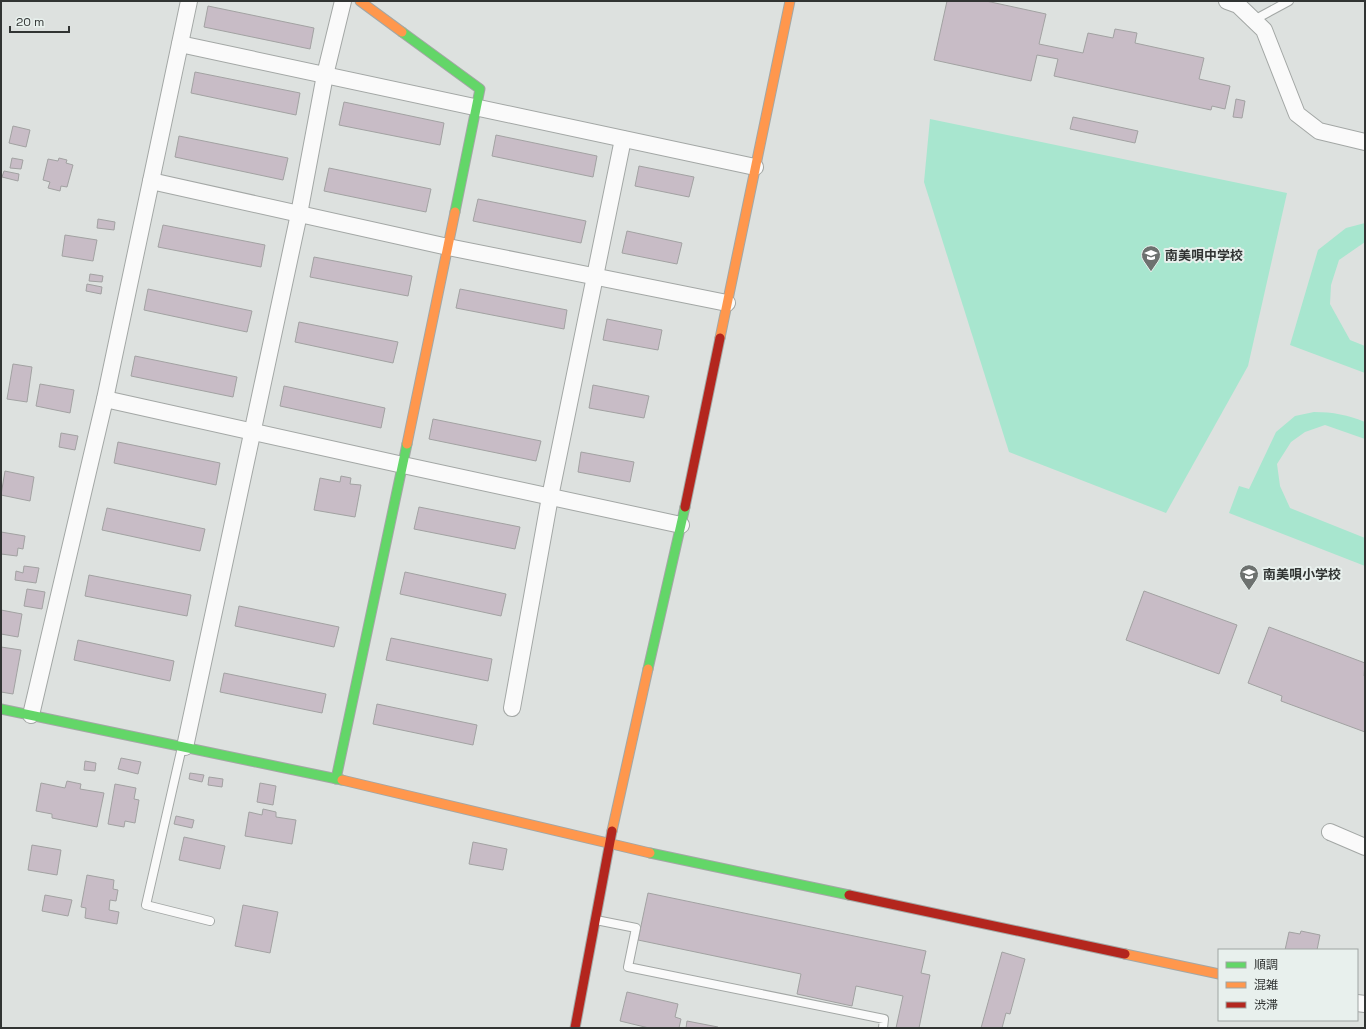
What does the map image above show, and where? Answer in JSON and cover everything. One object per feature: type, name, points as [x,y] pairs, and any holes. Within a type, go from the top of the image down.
[{"type":"street","points":[[31,715],[104,399],[189,1]]},
{"type":"street","points":[[184,747],[299,214],[325,75],[343,1]]},
{"type":"street","points":[[336,779],[403,465],[480,89],[360,1]]},
{"type":"street","points":[[575,1028],[609,844],[681,524],[790,1]]},
{"type":"street","points":[[1227,1],[1238,4],[1264,30],[1297,114],[1319,131],[1365,142]]},
{"type":"street","points":[[180,44],[755,167]]},
{"type":"street","points":[[512,708],[550,497],[623,139]]},
{"type":"street","points":[[151,181],[448,247],[727,303]]},
{"type":"street","points":[[104,399],[550,497],[681,524]]},
{"type":"street","points":[[1,709],[336,779],[609,844],[1218,974]]},
{"type":"street","points":[[1330,832],[1365,847]]},
{"type":"lane","points":[[1254,20],[1289,1]]},
{"type":"lane","points":[[184,747],[146,905],[210,921]]},
{"type":"lane","points":[[595,920],[636,928],[628,967],[884,1019],[882,1028]]},
{"type":"green space","points":[[930,119],[1287,193],[1248,366],[1166,513],[1009,452],[924,182]]},
{"type":"green space","points":[[1365,223],[1365,242],[1339,260],[1331,285],[1330,304],[1350,340],[1365,346],[1365,373],[1290,345],[1318,250],[1346,228]]},
{"type":"green space","points":[[1314,412],[1340,414],[1365,422],[1365,439],[1325,425],[1305,432],[1291,442],[1277,464],[1280,486],[1290,508],[1365,538],[1365,566],[1229,513],[1239,486],[1249,489],[1276,432],[1295,416]]},
{"type":"building","points":[[947,1],[986,1],[1046,14],[1039,44],[1083,53],[1088,33],[1113,38],[1115,29],[1137,33],[1135,43],[1204,58],[1199,79],[1230,86],[1225,109],[1212,106],[1211,110],[1054,76],[1058,59],[1037,55],[1031,81],[934,60]]},
{"type":"building","points":[[208,6],[314,28],[310,49],[204,27]]},
{"type":"building","points":[[195,72],[300,93],[296,115],[191,93]]},
{"type":"building","points":[[1236,99],[1245,101],[1242,118],[1233,117]]},
{"type":"building","points":[[344,102],[444,123],[440,145],[339,125]]},
{"type":"building","points":[[1073,117],[1138,131],[1135,143],[1070,129]]},
{"type":"building","points":[[13,126],[30,130],[26,147],[9,143]]},
{"type":"building","points":[[496,135],[597,156],[593,177],[492,156]]},
{"type":"building","points":[[179,136],[288,158],[283,180],[175,157]]},
{"type":"building","points":[[12,158],[23,160],[21,169],[10,168]]},
{"type":"building","points":[[59,158],[67,160],[66,163],[73,165],[67,187],[61,186],[60,191],[48,188],[50,182],[43,180],[48,159],[58,161]]},
{"type":"building","points":[[639,166],[694,177],[689,197],[635,186]]},
{"type":"building","points":[[329,168],[431,189],[426,212],[324,191]]},
{"type":"building","points":[[4,171],[19,174],[18,181],[2,177]]},
{"type":"building","points":[[478,199],[586,221],[581,243],[473,221]]},
{"type":"building","points":[[98,219],[115,222],[114,230],[97,228]]},
{"type":"building","points":[[163,225],[265,245],[261,267],[158,247]]},
{"type":"building","points":[[627,231],[682,243],[677,264],[622,253]]},
{"type":"building","points":[[65,235],[97,240],[93,261],[62,256]]},
{"type":"building","points":[[314,257],[412,276],[408,296],[310,277]]},
{"type":"building","points":[[90,274],[103,276],[102,282],[89,281]]},
{"type":"building","points":[[87,284],[102,287],[101,294],[86,291]]},
{"type":"building","points":[[148,289],[252,311],[247,332],[144,310]]},
{"type":"building","points":[[460,289],[567,310],[564,329],[456,308]]},
{"type":"building","points":[[607,319],[662,330],[658,350],[603,340]]},
{"type":"building","points":[[299,322],[398,342],[393,363],[295,342]]},
{"type":"building","points":[[135,356],[237,377],[233,397],[131,376]]},
{"type":"building","points":[[13,364],[32,367],[27,402],[7,399]]},
{"type":"building","points":[[40,384],[74,390],[70,413],[36,406]]},
{"type":"building","points":[[593,385],[649,396],[644,418],[589,408]]},
{"type":"building","points":[[284,386],[385,408],[381,428],[280,406]]},
{"type":"building","points":[[433,419],[541,441],[536,461],[429,439]]},
{"type":"building","points":[[61,433],[78,436],[75,450],[59,447]]},
{"type":"building","points":[[118,442],[220,463],[216,485],[114,463]]},
{"type":"building","points":[[581,452],[634,462],[630,482],[578,472]]},
{"type":"building","points":[[5,471],[34,477],[30,501],[1,495]]},
{"type":"building","points":[[341,476],[351,478],[350,484],[361,485],[355,517],[314,510],[320,478],[340,482]]},
{"type":"building","points":[[419,507],[520,527],[515,549],[414,529]]},
{"type":"building","points":[[107,508],[205,529],[200,551],[102,530]]},
{"type":"building","points":[[1,532],[25,536],[23,549],[18,548],[17,556],[1,554]]},
{"type":"building","points":[[24,566],[39,568],[36,583],[15,580],[16,571],[23,573]]},
{"type":"building","points":[[405,572],[506,594],[501,616],[400,594]]},
{"type":"building","points":[[89,575],[191,595],[187,616],[85,596]]},
{"type":"building","points":[[27,589],[45,592],[42,609],[24,606]]},
{"type":"building","points":[[1144,591],[1237,625],[1219,674],[1126,640]]},
{"type":"building","points":[[239,606],[339,627],[334,647],[235,626]]},
{"type":"building","points":[[1,610],[22,614],[18,637],[1,634]]},
{"type":"building","points":[[1269,627],[1365,663],[1365,732],[1281,701],[1282,696],[1248,683]]},
{"type":"building","points":[[391,638],[492,659],[488,681],[386,660]]},
{"type":"building","points":[[78,640],[174,661],[170,681],[74,660]]},
{"type":"building","points":[[1,647],[21,650],[13,694],[1,692]]},
{"type":"building","points":[[224,673],[326,694],[322,713],[220,692]]},
{"type":"building","points":[[377,704],[477,725],[473,745],[373,724]]},
{"type":"building","points":[[121,758],[141,762],[138,774],[118,769]]},
{"type":"building","points":[[85,761],[96,763],[95,771],[84,770]]},
{"type":"building","points":[[190,773],[204,775],[202,782],[189,779]]},
{"type":"building","points":[[209,777],[223,779],[222,787],[208,785]]},
{"type":"building","points":[[67,781],[81,784],[80,789],[104,793],[97,827],[52,818],[52,814],[36,811],[41,783],[65,788]]},
{"type":"building","points":[[260,783],[276,786],[273,805],[257,802]]},
{"type":"building","points":[[115,784],[136,788],[134,799],[139,800],[135,823],[125,821],[124,827],[108,824]]},
{"type":"building","points":[[263,809],[276,812],[276,817],[296,820],[292,844],[245,836],[249,812],[262,815]]},
{"type":"building","points":[[176,816],[194,820],[192,828],[174,824]]},
{"type":"building","points":[[184,837],[225,846],[220,869],[179,860]]},
{"type":"building","points":[[473,842],[507,849],[503,870],[469,864]]},
{"type":"building","points":[[32,845],[61,850],[57,875],[28,870]]},
{"type":"building","points":[[87,875],[114,880],[113,889],[118,890],[116,901],[110,900],[109,910],[119,912],[117,924],[85,918],[86,908],[81,907]]},
{"type":"building","points":[[648,893],[926,951],[921,973],[930,975],[919,1028],[896,1028],[903,996],[856,986],[852,1006],[797,994],[801,974],[638,940]]},
{"type":"building","points":[[45,895],[72,900],[68,916],[42,911]]},
{"type":"building","points":[[243,905],[278,912],[270,953],[235,946]]},
{"type":"building","points":[[1301,931],[1320,935],[1317,949],[1285,949],[1289,932],[1300,934]]},
{"type":"building","points":[[1002,952],[1025,959],[1010,1014],[1006,1013],[1002,1028],[981,1028]]},
{"type":"building","points":[[627,992],[678,1004],[675,1017],[681,1019],[679,1028],[649,1028],[620,1021]]},
{"type":"building","points":[[687,1021],[718,1027],[718,1028],[686,1028]]},
{"type":"traffic: fast","points":[[402,32],[480,89],[455,212]]},
{"type":"traffic: fast","points":[[336,779],[407,444]]},
{"type":"traffic: fast","points":[[648,669],[685,507]]},
{"type":"traffic: fast","points":[[1,709],[342,780]]},
{"type":"traffic: fast","points":[[650,853],[849,895]]},
{"type":"traffic: slow","points":[[360,1],[402,32]]},
{"type":"traffic: slow","points":[[720,338],[790,1]]},
{"type":"traffic: slow","points":[[407,444],[455,212]]},
{"type":"traffic: slow","points":[[612,831],[648,669]]},
{"type":"traffic: slow","points":[[342,780],[650,853]]},
{"type":"traffic: slow","points":[[1125,954],[1218,974]]},
{"type":"traffic: jam","points":[[685,507],[720,338]]},
{"type":"traffic: jam","points":[[575,1028],[612,831]]},
{"type":"traffic: jam","points":[[849,895],[1125,954]]},
{"type":"place","name":"南美唄中学校","points":[[1151,272]]},
{"type":"place","name":"南美唄小学校","points":[[1249,591]]}]
